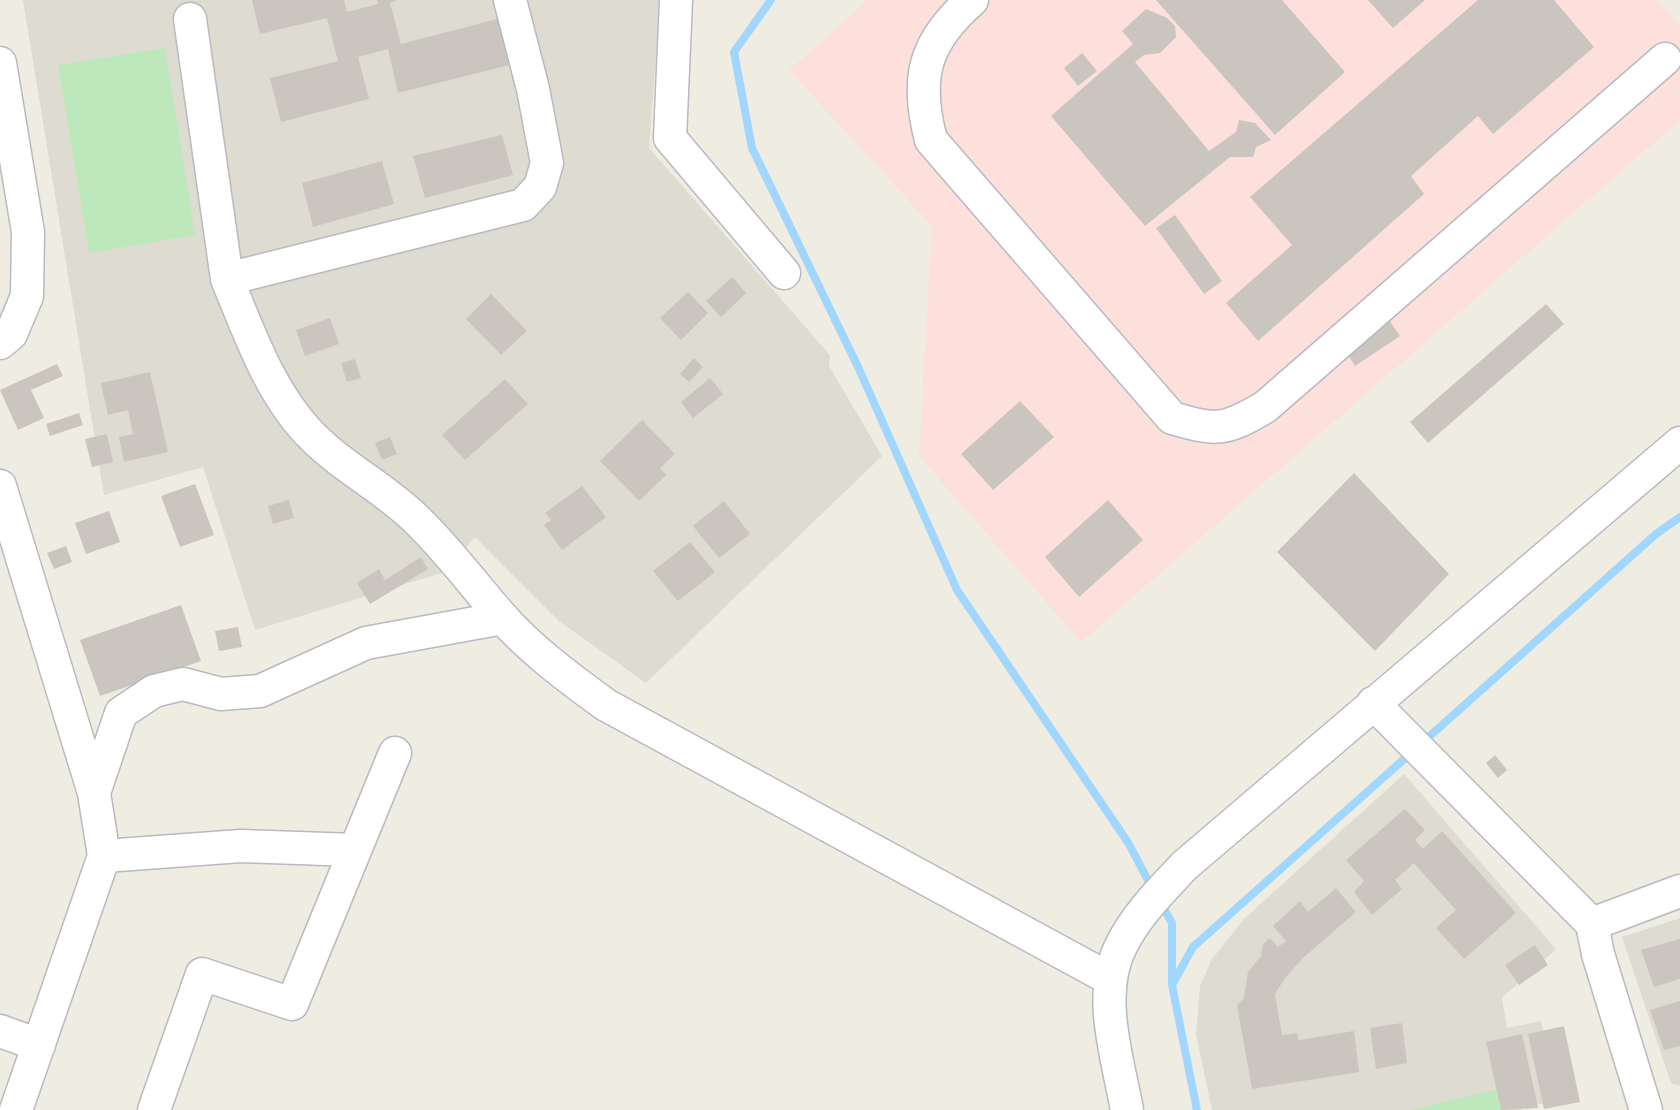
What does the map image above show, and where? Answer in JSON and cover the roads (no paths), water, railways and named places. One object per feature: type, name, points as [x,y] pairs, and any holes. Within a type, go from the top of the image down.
[{"type":"street","points":[[227,279],[523,205],[540,187],[547,163],[533,89],[510,0]]},
{"type":"street","points":[[676,0],[670,138],[785,273]]},
{"type":"street","points":[[972,0],[935,39],[924,70],[924,111],[932,140],[1172,418],[1206,428],[1237,424],[1265,407],[1665,59]]},
{"type":"street","points":[[190,19],[227,279],[254,344],[284,402],[309,434],[415,518],[455,559],[503,618],[567,677],[607,705],[1110,979]]},
{"type":"street","points":[[0,63],[28,232],[27,296],[10,334],[0,343]]},
{"type":"street","points":[[1127,1110],[1110,1013],[1110,979],[1120,947],[1142,911],[1184,866],[1680,443]]},
{"type":"street","points":[[0,486],[94,793],[104,856],[16,1110]]},
{"type":"street","points":[[94,793],[121,713],[154,691],[183,684],[221,694],[260,691],[366,643],[503,618]]},
{"type":"street","points":[[1373,703],[1592,924],[1598,954],[1646,1110]]},
{"type":"street","points":[[153,1110],[202,974],[292,1004],[395,753]]},
{"type":"street","points":[[104,856],[241,846],[355,850]]},
{"type":"street","points":[[1592,924],[1680,891]]},
{"type":"street","points":[[0,1031],[39,1045]]},
{"type":"waterway","points":[[771,0],[734,52],[752,148],[859,369],[957,590],[1129,844],[1152,888]]},
{"type":"waterway","points":[[1422,743],[1656,534],[1680,517]]},
{"type":"waterway","points":[[1197,1110],[1172,985],[1193,947],[1412,752]]},
{"type":"waterway","points":[[1160,902],[1172,923],[1172,985]]}]
